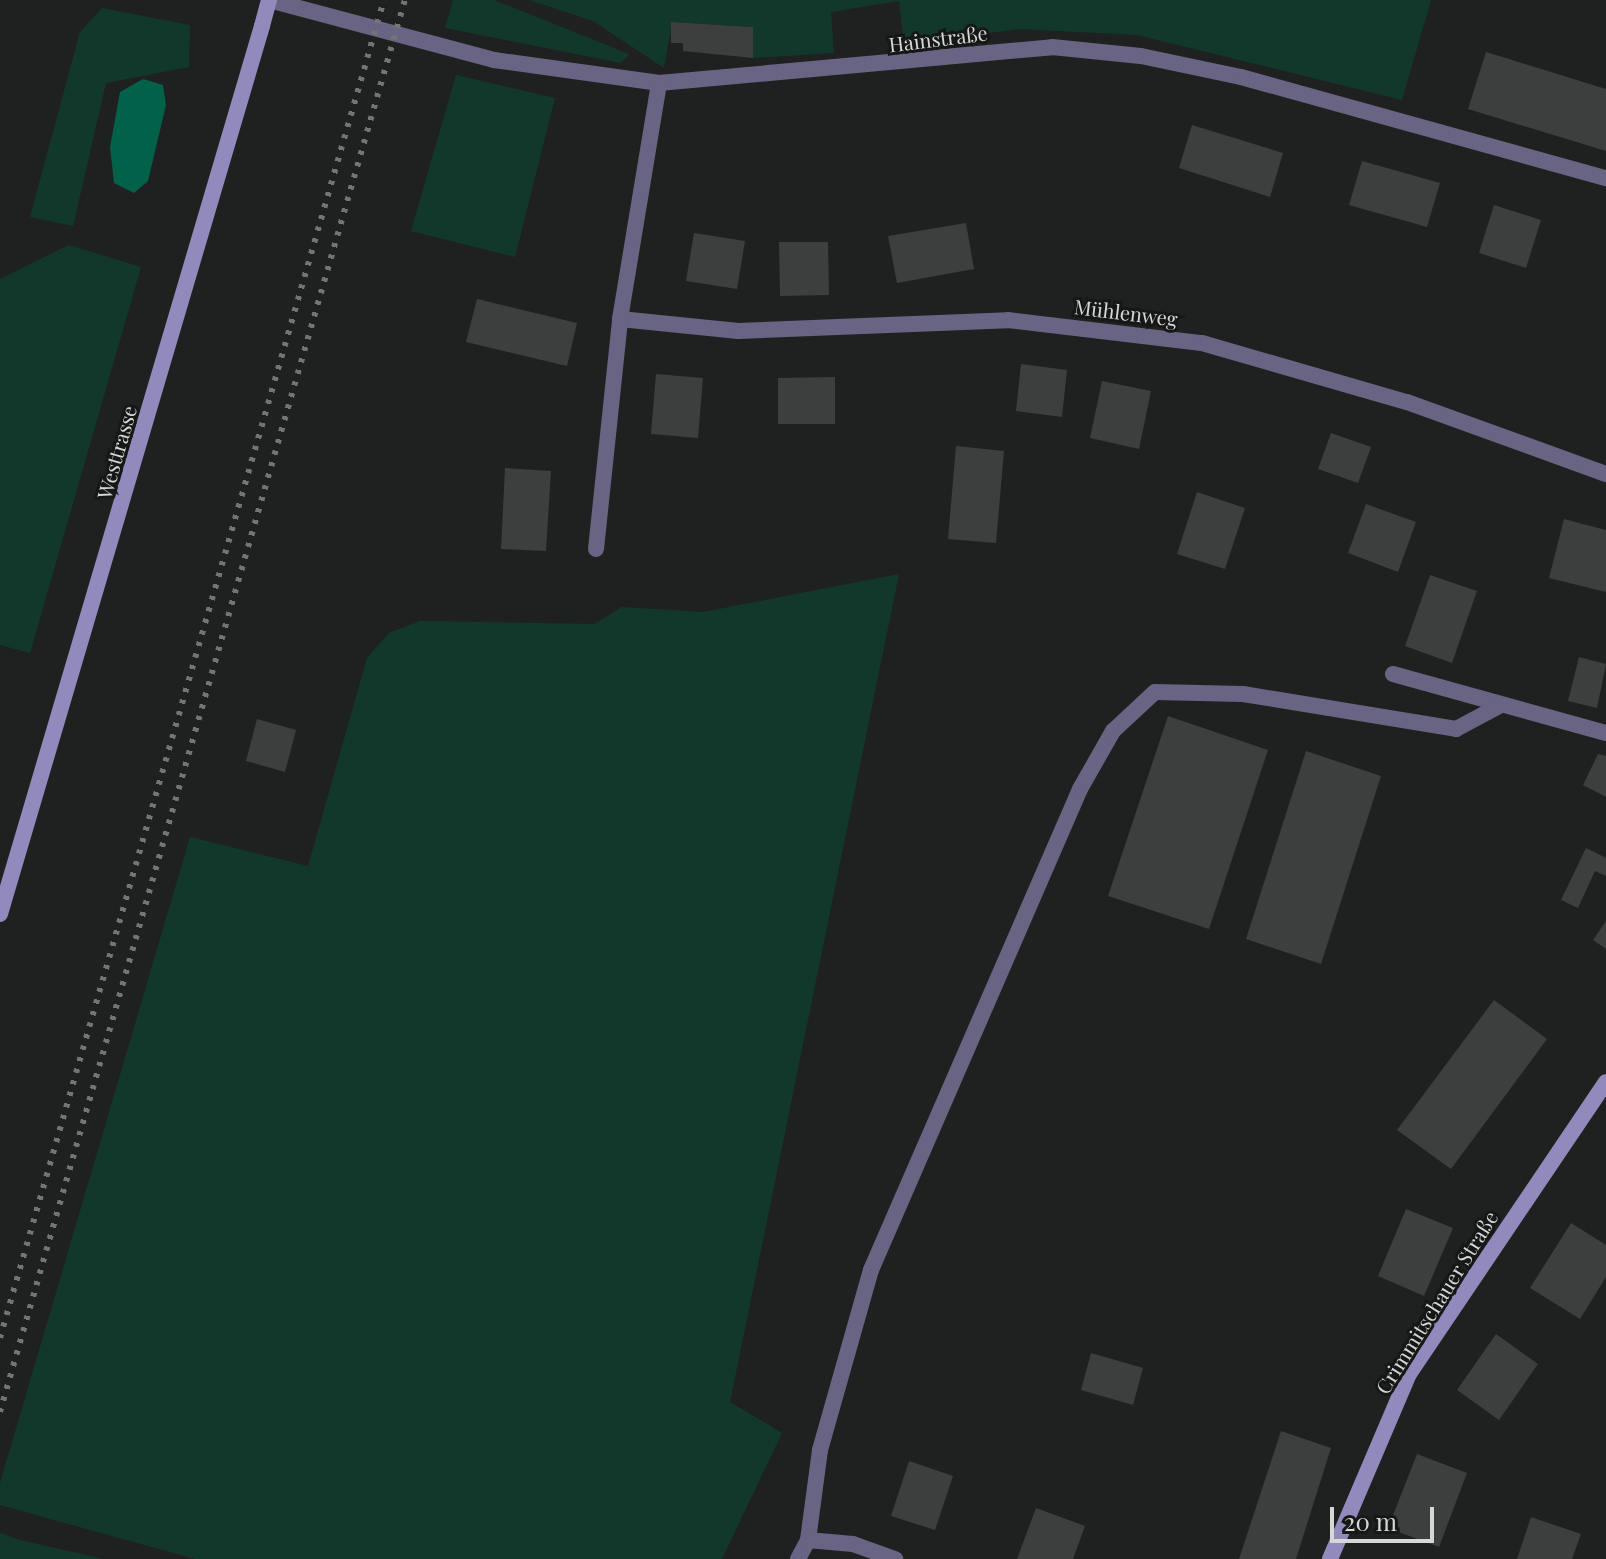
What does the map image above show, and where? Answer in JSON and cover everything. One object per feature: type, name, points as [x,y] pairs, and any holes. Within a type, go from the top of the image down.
[{"type":"main road","name":"Westtrasse","points":[[0,914],[269,0]]},
{"type":"main road","name":"Crimmitschauer Straße","points":[[1330,1559],[1409,1374],[1606,1082]]},
{"type":"street","name":"Hainstraße","points":[[269,0],[494,60],[659,83],[1052,47],[1241,77],[1606,178]]},
{"type":"street","points":[[596,549],[620,319],[659,83]]},
{"type":"street","name":"Mühlenweg","points":[[620,319],[738,331],[1008,320],[1175,338],[1301,369],[1606,474]]},
{"type":"street","points":[[1393,674],[1606,733]]},
{"type":"street","points":[[798,1559],[808,1540],[820,1450],[871,1270],[1080,789],[1113,731],[1155,692],[1243,694],[1456,729],[1501,705]]},
{"type":"street","points":[[808,1540],[853,1544],[895,1559]]},
{"type":"shaded area","points":[[453,0],[494,0],[629,54],[621,63],[445,28]]},
{"type":"shaded area","points":[[529,0],[1431,0],[1402,100],[1137,35],[1020,29],[904,44],[899,1],[831,12],[834,53],[753,58],[753,27],[672,22],[664,68],[593,21]]},
{"type":"shaded area","points":[[102,8],[190,25],[189,67],[106,83],[73,226],[30,217],[80,32]]},
{"type":"shaded area","points":[[456,75],[555,98],[515,257],[411,231]]},
{"type":"shaded area","points":[[143,79],[163,85],[166,105],[148,181],[134,193],[114,183],[110,147],[120,92]]},
{"type":"shaded area","points":[[69,245],[141,267],[30,653],[0,645],[0,279]]},
{"type":"shaded area","points":[[899,574],[730,1402],[782,1433],[722,1559],[195,1559],[0,1505],[0,1483],[190,837],[308,866],[367,658],[389,633],[420,621],[594,624],[622,607],[703,612]]},
{"type":"shaded area","points":[[0,1533],[24,1541],[104,1559],[0,1559]]},
{"type":"building","points":[[671,22],[753,27],[753,58],[683,51],[683,43],[671,43]]},
{"type":"building","points":[[1486,52],[1606,89],[1606,151],[1468,109]]},
{"type":"building","points":[[1192,125],[1283,153],[1270,197],[1179,168]]},
{"type":"building","points":[[1362,161],[1440,183],[1427,227],[1349,205]]},
{"type":"building","points":[[1494,205],[1541,220],[1526,268],[1479,253]]},
{"type":"building","points":[[966,223],[974,269],[897,283],[888,236]]},
{"type":"building","points":[[694,233],[745,241],[737,289],[686,281]]},
{"type":"building","points":[[779,242],[828,242],[829,295],[780,296]]},
{"type":"building","points":[[477,299],[577,323],[567,366],[466,342]]},
{"type":"building","points":[[1021,364],[1067,370],[1062,417],[1016,411]]},
{"type":"building","points":[[656,374],[703,378],[698,438],[651,434]]},
{"type":"building","points":[[835,377],[835,424],[778,424],[778,378]]},
{"type":"building","points":[[1102,381],[1151,391],[1139,449],[1090,438]]},
{"type":"building","points":[[1331,433],[1371,447],[1358,483],[1318,469]]},
{"type":"building","points":[[956,446],[1004,451],[996,543],[948,539]]},
{"type":"building","points":[[505,468],[551,471],[546,551],[501,549]]},
{"type":"building","points":[[1197,492],[1245,508],[1225,569],[1177,554]]},
{"type":"building","points":[[1366,504],[1416,522],[1398,572],[1348,553]]},
{"type":"building","points":[[1564,519],[1606,530],[1606,592],[1549,578]]},
{"type":"building","points":[[1430,575],[1477,591],[1452,663],[1405,646]]},
{"type":"building","points":[[1579,657],[1606,664],[1597,708],[1568,701]]},
{"type":"building","points":[[1168,716],[1268,750],[1209,929],[1108,896]]},
{"type":"building","points":[[257,719],[296,730],[285,772],[246,761]]},
{"type":"building","points":[[1306,751],[1381,776],[1321,964],[1246,939]]},
{"type":"building","points":[[1598,754],[1606,756],[1606,797],[1583,785]]},
{"type":"building","points":[[1586,848],[1606,858],[1606,876],[1595,871],[1578,908],[1561,900]]},
{"type":"building","points":[[1606,921],[1606,949],[1593,940]]},
{"type":"building","points":[[1494,1000],[1547,1039],[1451,1169],[1397,1130]]},
{"type":"building","points":[[1406,1209],[1453,1228],[1424,1296],[1378,1276]]},
{"type":"building","points":[[1571,1223],[1606,1245],[1606,1277],[1580,1319],[1530,1288]]},
{"type":"building","points":[[1496,1334],[1538,1364],[1499,1420],[1457,1390]]},
{"type":"building","points":[[1091,1353],[1143,1368],[1133,1405],[1081,1390]]},
{"type":"building","points":[[1281,1431],[1331,1448],[1296,1559],[1239,1559]]},
{"type":"building","points":[[1417,1454],[1467,1473],[1439,1547],[1388,1528]]},
{"type":"building","points":[[909,1461],[953,1476],[935,1530],[891,1516]]},
{"type":"building","points":[[1036,1508],[1085,1526],[1073,1559],[1017,1559]]},
{"type":"building","points":[[1531,1517],[1581,1534],[1572,1559],[1517,1559]]},
{"type":"railway","points":[[0,1338],[384,0]]},
{"type":"railway","points":[[0,1412],[405,0]]}]
